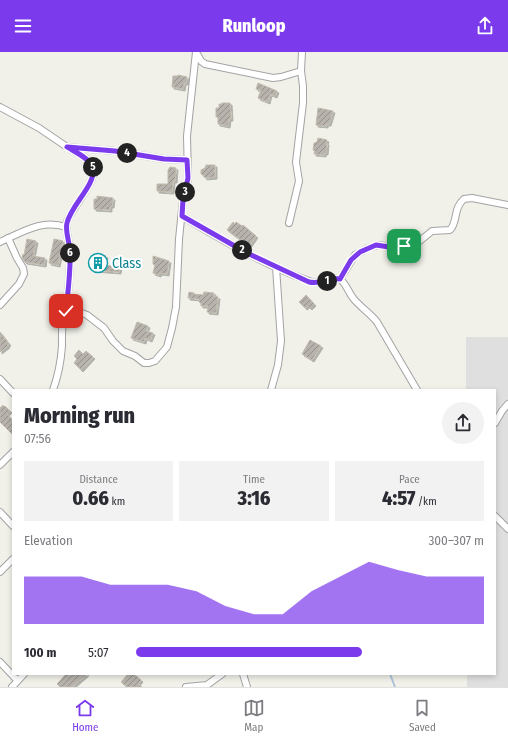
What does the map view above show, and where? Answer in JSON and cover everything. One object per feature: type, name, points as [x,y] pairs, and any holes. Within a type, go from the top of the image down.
[{"type":"street","points":[[196,52],[201,61],[205,64],[254,75],[277,78],[301,71]]},
{"type":"street","points":[[66,311],[74,310],[87,315],[104,328],[113,341],[123,351],[135,356],[144,363],[155,361],[167,347],[174,318],[177,294],[178,251],[183,200],[188,178],[187,136],[196,52]]},
{"type":"street","points":[[289,223],[300,181],[296,162],[303,103],[301,71],[302,52]]},
{"type":"street","points":[[0,107],[39,128],[91,163],[93,170],[89,184],[75,206],[66,227],[70,259],[66,311],[63,320],[60,364],[53,389]]},
{"type":"street","points":[[67,147],[115,151],[164,159],[187,160]]},
{"type":"street","points":[[340,279],[355,256],[368,248],[379,245],[389,247],[416,244],[432,231],[450,230],[452,228],[458,206],[464,199],[472,198],[508,205]]},
{"type":"street","points":[[182,216],[247,253],[315,283],[322,283],[330,279],[340,279]]},
{"type":"street","points":[[0,242],[33,227],[44,224],[58,224],[66,227]]},
{"type":"street","points":[[0,305],[19,284],[24,274],[23,268],[8,238]]},
{"type":"street","points":[[271,389],[282,341],[276,267]]},
{"type":"street","points":[[340,279],[354,300],[370,314],[376,322],[416,389]]},
{"type":"street","points":[[0,379],[12,392]]},
{"type":"street","points":[[496,421],[508,404]]},
{"type":"street","points":[[0,465],[12,453]]},
{"type":"street","points":[[0,512],[12,525]]},
{"type":"street","points":[[496,517],[508,529]]},
{"type":"street","points":[[0,572],[12,560]]},
{"type":"street","points":[[0,662],[12,675]]},
{"type":"street","points":[[12,675],[17,680]]},
{"type":"street","points":[[12,687],[23,675]]},
{"type":"street","points":[[186,687],[207,685],[221,675]]},
{"type":"street","points":[[243,675],[247,687]]},
{"type":"shaded area","points":[[466,337],[508,337],[508,687],[467,687],[467,675],[496,675],[496,389],[466,389]]},
{"type":"building","points":[[178,75],[187,77],[183,89],[172,87],[173,76]]},
{"type":"building","points":[[258,83],[277,91],[275,96],[270,94],[268,102],[258,98],[261,90],[256,89]]},
{"type":"building","points":[[230,103],[231,119],[229,119],[228,126],[218,124],[218,117],[216,117],[216,108],[219,108],[219,104]]},
{"type":"building","points":[[318,108],[333,111],[329,124],[326,124],[326,126],[316,125]]},
{"type":"building","points":[[318,138],[327,140],[326,153],[324,153],[324,155],[314,154],[314,143],[317,142]]},
{"type":"building","points":[[206,165],[215,165],[215,177],[205,178],[204,175],[201,174],[201,170],[205,168]]},
{"type":"building","points":[[170,167],[176,168],[172,192],[157,191],[157,184],[168,184],[168,170]]},
{"type":"building","points":[[97,196],[113,198],[110,210],[94,209],[94,199],[97,199]]},
{"type":"building","points":[[233,222],[235,224],[236,222],[242,226],[243,225],[256,236],[249,246],[227,230]]},
{"type":"building","points":[[27,239],[36,241],[33,256],[45,258],[44,265],[25,262],[22,258]]},
{"type":"building","points":[[54,239],[63,241],[58,265],[49,263]]},
{"type":"building","name":"Class","points":[[96,254],[106,256],[104,265],[120,267],[119,272],[93,270],[93,267],[90,266],[91,259],[94,259]]},
{"type":"building","points":[[153,256],[169,261],[167,274],[160,273],[159,275],[153,273],[155,265],[153,264]]},
{"type":"building","points":[[189,292],[203,295],[204,292],[214,293],[213,296],[218,297],[216,313],[207,312],[208,306],[201,306],[199,299],[188,298]]},
{"type":"building","points":[[306,295],[314,304],[310,308],[308,306],[305,308],[299,302]]},
{"type":"building","points":[[137,322],[148,326],[146,331],[153,333],[150,340],[145,338],[144,342],[131,338]]},
{"type":"building","points":[[0,332],[9,344],[0,352]]},
{"type":"building","points":[[310,340],[321,346],[312,360],[302,354]]},
{"type":"building","points":[[79,350],[83,354],[86,351],[93,357],[81,370],[74,363],[77,359],[74,356]]},
{"type":"building","points":[[3,405],[10,411],[7,414],[12,420],[12,434],[0,422],[0,408]]},
{"type":"building","points":[[65,675],[86,675],[72,687],[60,687],[57,684]]},
{"type":"building","points":[[127,675],[135,675],[141,680],[138,684],[142,687],[127,687],[121,682]]},
{"type":"waterway","points":[[390,675],[395,687]]},
{"type":"place","name":"Class","points":[[98,263]]},
{"type":"route","points":[[66,311],[70,250],[66,227],[77,201],[89,184],[93,170],[91,163],[67,147],[132,153],[164,159],[187,160],[189,173],[183,200],[182,216],[247,253],[309,282],[322,283],[330,279],[340,279],[351,260],[360,252],[368,248],[376,245],[394,248],[404,246]]}]
